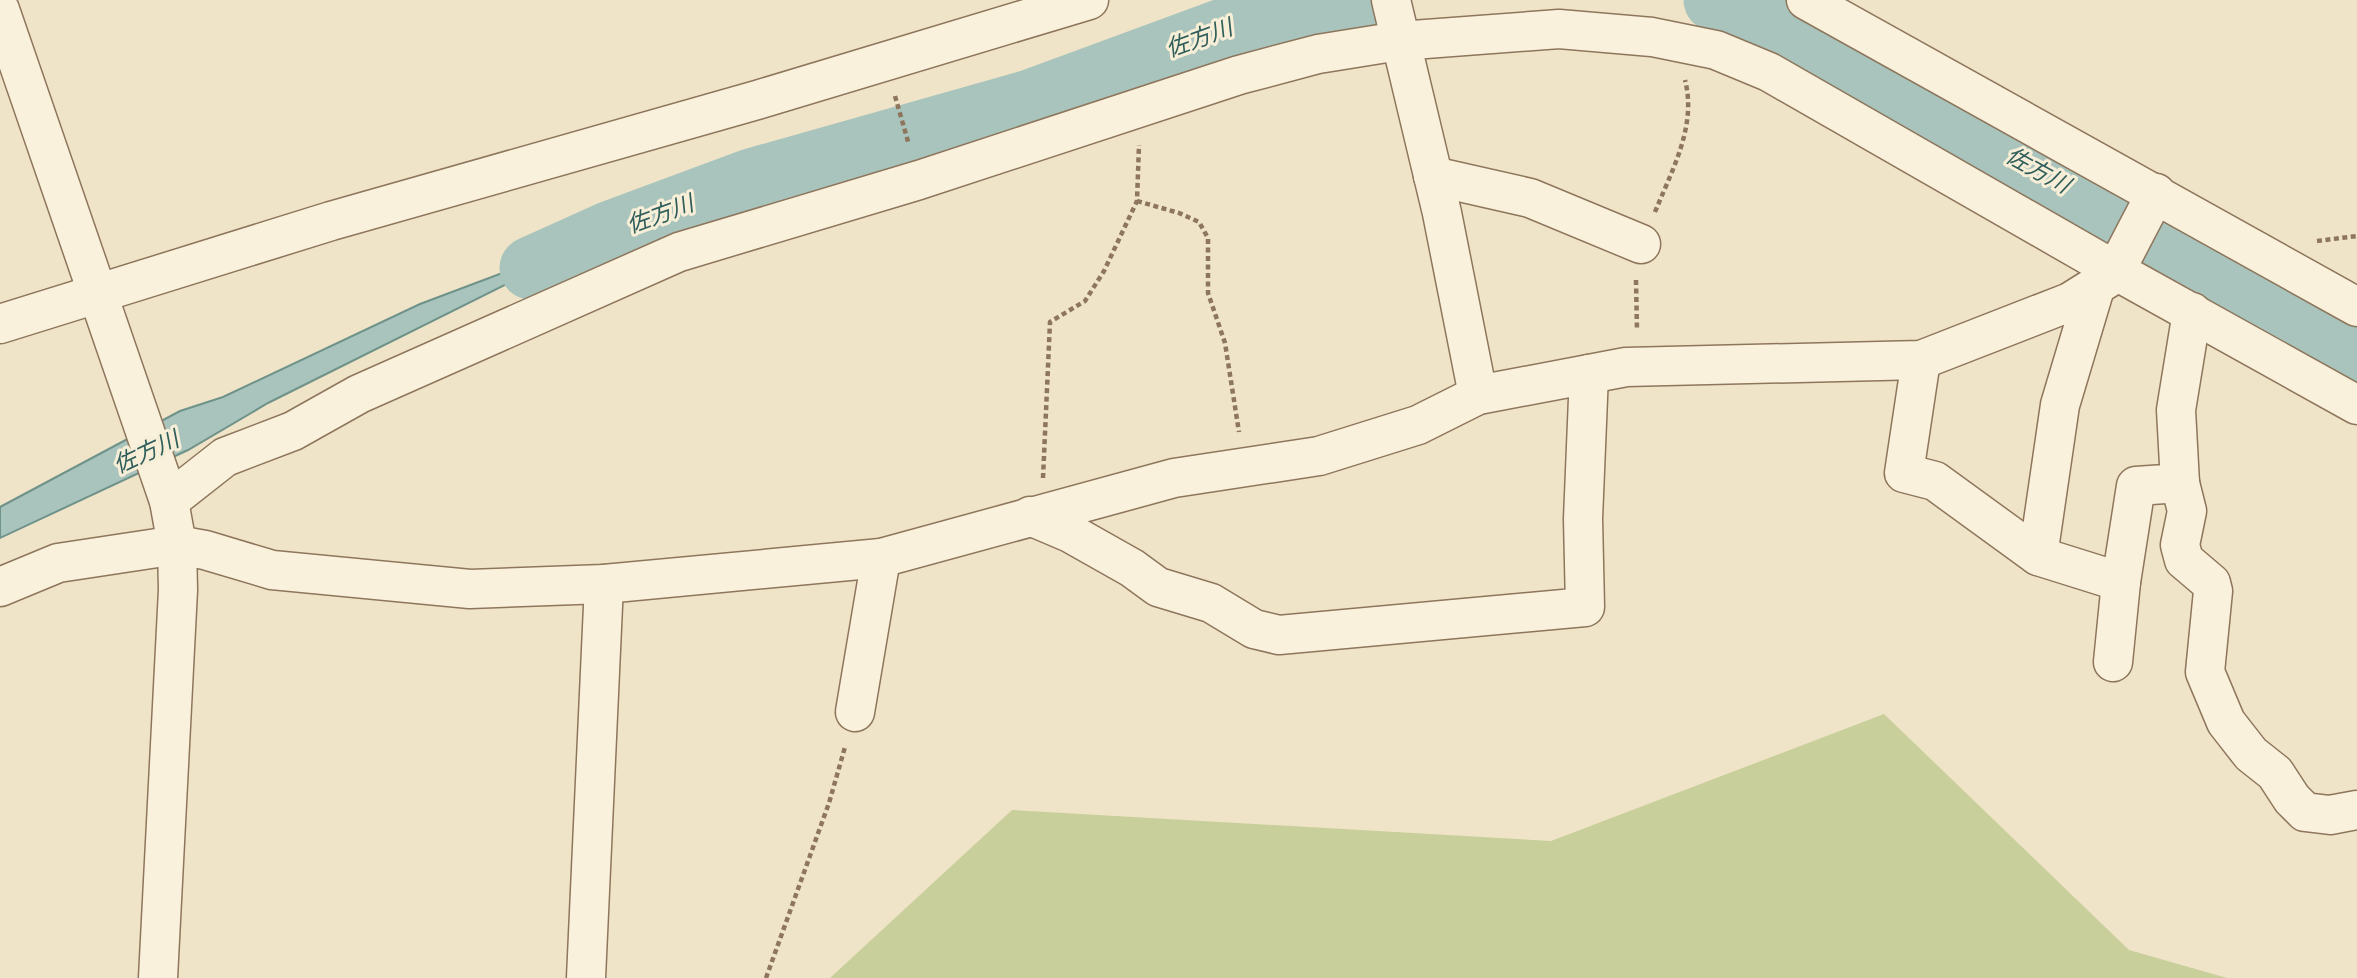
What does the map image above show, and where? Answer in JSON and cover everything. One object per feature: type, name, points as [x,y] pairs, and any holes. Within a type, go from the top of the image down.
[{"type":"street","points":[[0,324],[331,221],[885,62],[1089,0]]},
{"type":"street","points":[[1391,0],[1433,176],[1478,395]]},
{"type":"street","points":[[1806,0],[2153,197],[2357,307]]},
{"type":"street","points":[[0,10],[166,494],[177,545],[178,590],[158,978]]},
{"type":"street","points":[[166,494],[225,457],[293,431],[359,394],[679,252],[919,180],[1178,95],[1318,54],[1399,41],[1559,29],[1662,39],[1716,50],[1769,72],[2111,275],[2192,312],[2357,405]]},
{"type":"street","points":[[1132,135],[1178,95]]},
{"type":"street","points":[[1433,176],[1530,198],[1641,244]]},
{"type":"street","points":[[2038,556],[2060,405],[2111,275],[2153,197]]},
{"type":"street","points":[[0,587],[58,563],[177,545],[205,550],[272,570],[470,589],[604,584],[881,558],[1174,478],[1319,456],[1418,425],[1478,395],[1641,366],[1922,360],[2070,302],[2111,275]]},
{"type":"street","points":[[2192,312],[2176,410],[2180,483],[2187,511],[2180,545],[2184,559],[2211,583],[2213,591],[2205,672],[2227,722],[2251,754],[2275,773],[2292,799],[2305,812],[2330,815],[2357,810]]},
{"type":"street","points":[[1922,360],[1904,473],[1935,481],[2038,556],[2121,582]]},
{"type":"street","points":[[1035,515],[1132,568],[1158,587],[1211,603],[1254,629],[1279,635],[1585,607],[1583,519],[1589,374]]},
{"type":"street","points":[[2113,662],[2121,582],[2136,486],[2180,483]]},
{"type":"street","points":[[855,712],[881,558]]},
{"type":"street","points":[[586,978],[604,584]]},
{"type":"path","points":[[1641,366],[1635,315],[1636,269],[1641,244],[1686,132],[1690,100],[1685,77],[1662,39]]},
{"type":"path","points":[[885,62],[919,180]]},
{"type":"path","points":[[1035,515],[1050,322],[1085,301],[1104,271],[1138,201],[1132,135]]},
{"type":"path","points":[[1138,201],[1179,212],[1199,222],[1208,238],[1208,293],[1225,343],[1244,467]]},
{"type":"path","points":[[766,978],[830,803],[855,712]]},
{"type":"green space","points":[[1884,714],[2129,950],[2227,978],[830,978],[1012,810],[1551,841]]},
{"type":"water","points":[[611,232],[268,403],[188,450],[0,538],[0,507],[180,411],[223,397],[420,304]]},
{"type":"waterway","name":"佐方川","points":[[531,268],[611,232],[751,180],[1030,101],[1242,23],[1356,0]]},
{"type":"waterway","name":"佐方川","points":[[1715,0],[1748,7],[2357,350]]}]
